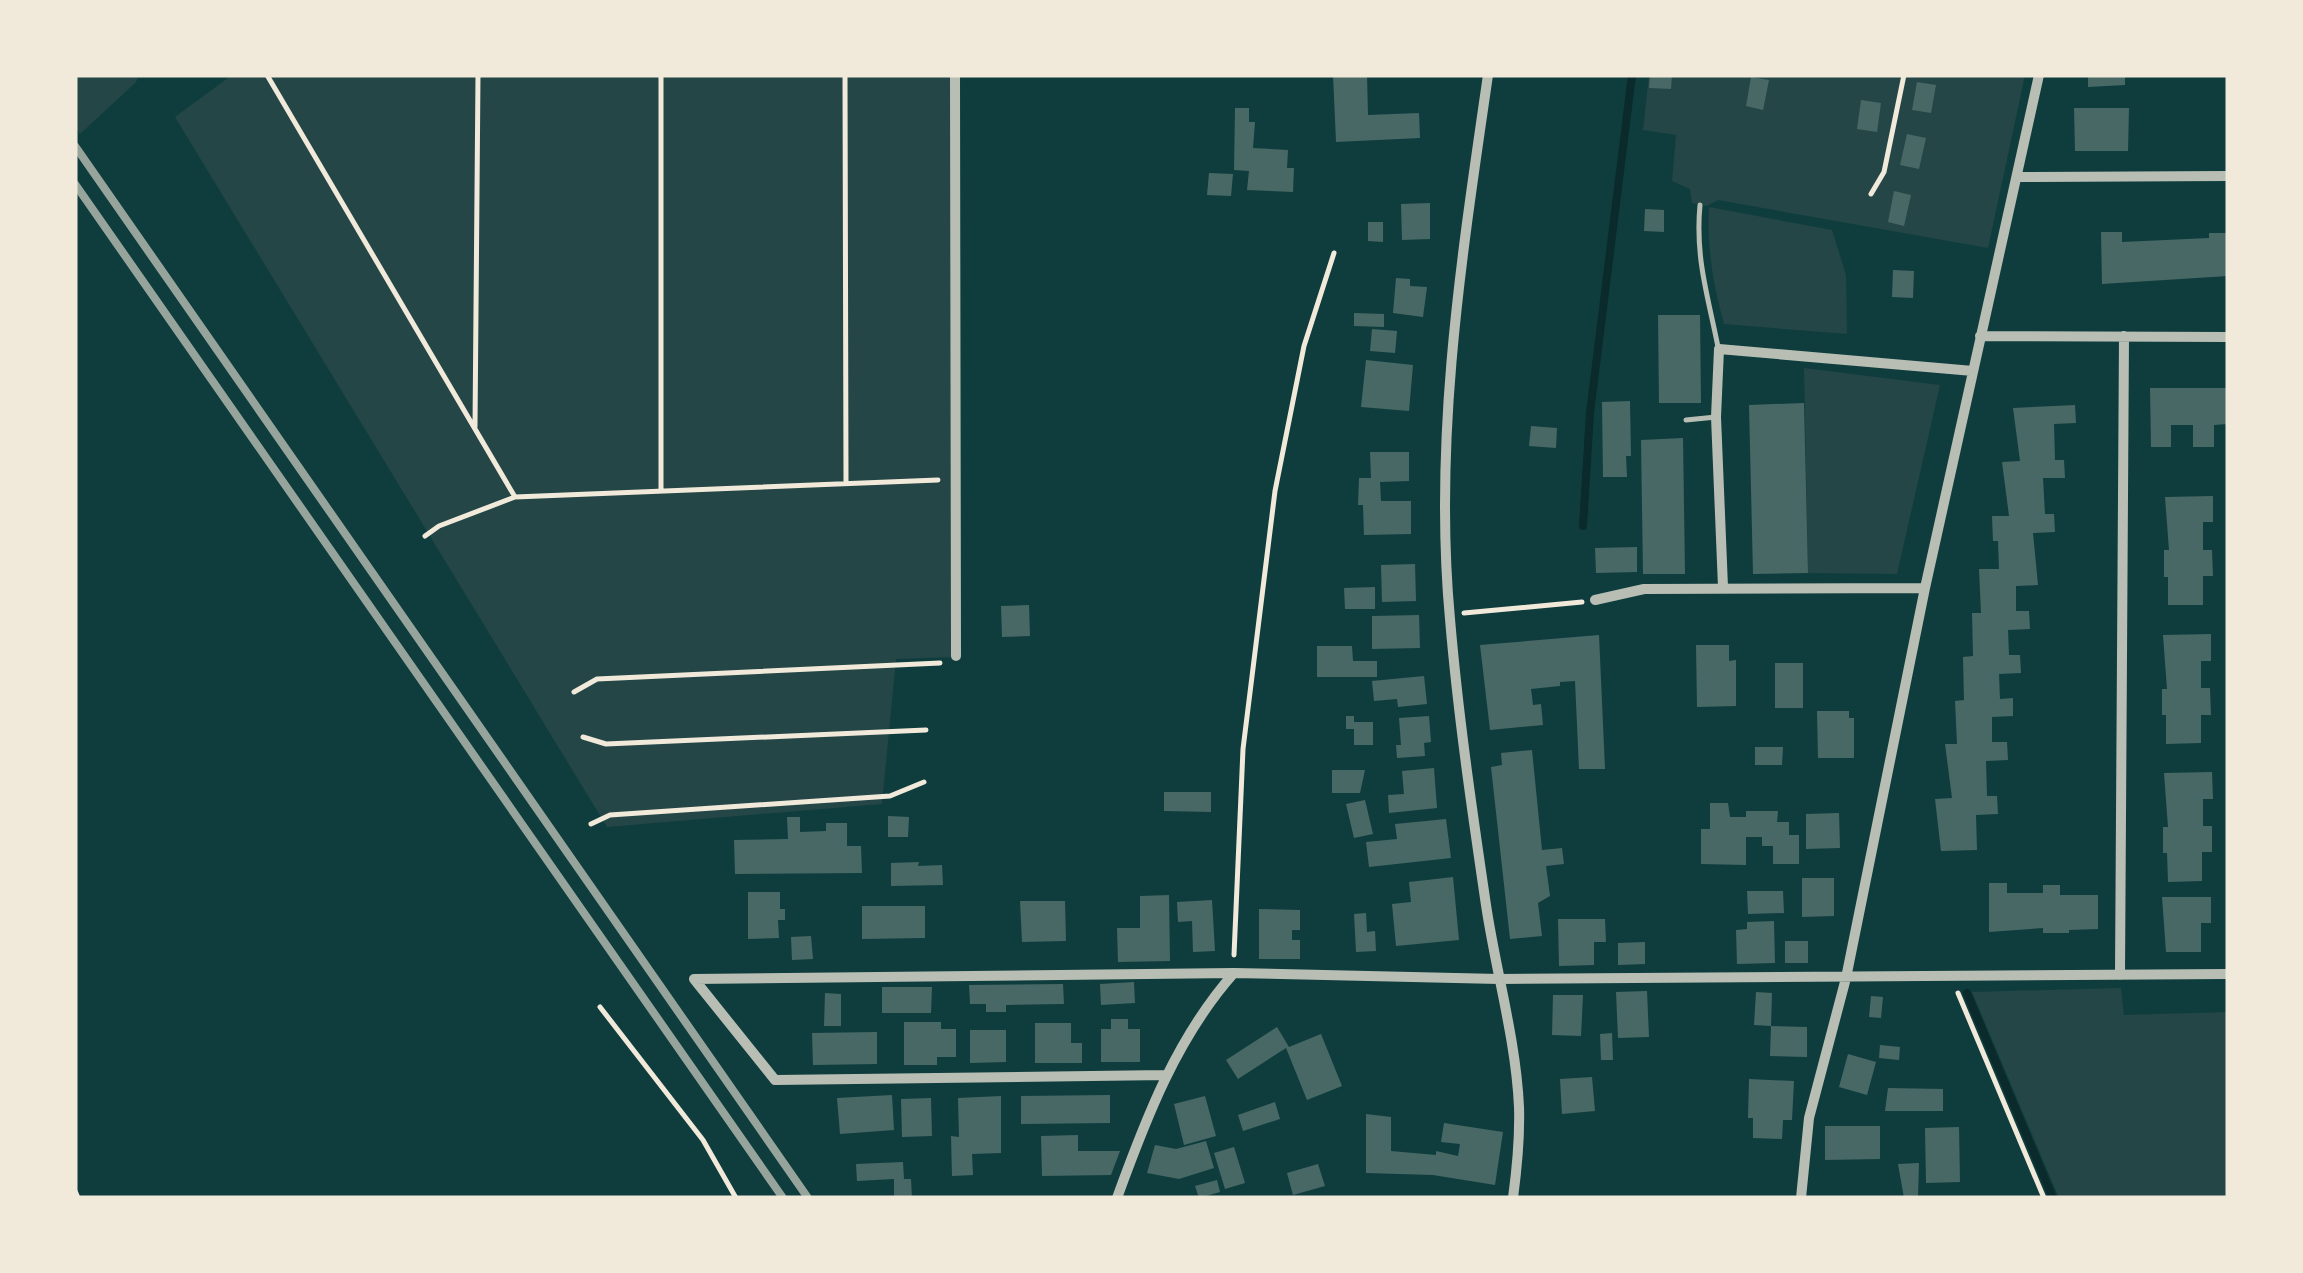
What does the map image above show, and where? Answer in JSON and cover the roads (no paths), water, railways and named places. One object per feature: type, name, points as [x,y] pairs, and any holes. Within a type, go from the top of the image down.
[{"type":"street","points":[[955,75],[955,659]]},
{"type":"street","points":[[1488,75],[1464,245],[1445,492],[1449,614],[1486,906],[1518,1088],[1519,1146],[1514,1198]]},
{"type":"street","points":[[1802,1198],[1809,1118],[1846,978],[1925,588],[2039,75]]},
{"type":"street","points":[[2017,177],[2228,176]]},
{"type":"street","points":[[1980,336],[2228,337]]},
{"type":"street","points":[[2120,975],[2124,336]]},
{"type":"street","points":[[1724,586],[1716,417],[1718,350],[1974,371]]},
{"type":"street","points":[[1595,600],[1644,588],[1925,588]]},
{"type":"street","points":[[1166,1075],[774,1080],[694,979],[1234,973],[1499,979],[2228,974]]},
{"type":"street","points":[[1118,1198],[1166,1075],[1205,1006],[1234,973]]},
{"type":"lane","points":[[1700,205],[1697,240],[1718,350]]},
{"type":"lane","points":[[1686,420],[1716,417]]},
{"type":"waterway","points":[[1583,526],[1590,413],[1632,75]]},
{"type":"waterway","points":[[1967,993],[2053,1198]]},
{"type":"railway","points":[[75,146],[808,1198]]},
{"type":"railway","points":[[75,184],[783,1198]]}]
